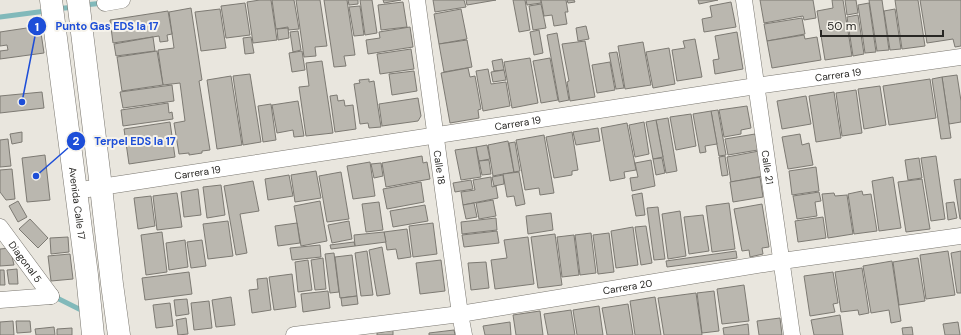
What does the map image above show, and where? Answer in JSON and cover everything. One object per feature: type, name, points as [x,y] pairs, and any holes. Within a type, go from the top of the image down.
[{"type":"main road","points":[[79,4],[119,335]]},
{"type":"main road","name":"Avenida Calle 17","points":[[52,6],[87,275],[93,335]]},
{"type":"street","points":[[105,3],[122,0]]},
{"type":"street","name":"Calle 18","points":[[417,0],[464,335]]},
{"type":"street","name":"Calle 21","points":[[744,0],[792,335]]},
{"type":"street","name":"Carrera 19","points":[[75,191],[756,86],[961,57]]},
{"type":"street","name":"Diagonal 5","points":[[0,227],[51,296],[0,300]]},
{"type":"street","name":"Carrera 20","points":[[294,335],[460,314],[782,261],[961,236]]},
{"type":"building","points":[[271,0],[277,40],[253,43],[247,2]]},
{"type":"building","points":[[272,0],[294,0],[299,29],[288,30],[288,27],[276,29]]},
{"type":"building","points":[[296,0],[320,0],[327,46],[315,47],[316,56],[304,57]]},
{"type":"building","points":[[324,0],[347,0],[355,55],[344,56],[346,66],[334,67]]},
{"type":"building","points":[[348,0],[358,0],[358,4],[349,5]]},
{"type":"building","points":[[360,0],[372,0],[377,33],[365,35]]},
{"type":"building","points":[[383,0],[401,0],[384,3]]},
{"type":"building","points":[[433,0],[464,0],[466,7],[435,12]]},
{"type":"building","points":[[466,0],[496,0],[467,5]]},
{"type":"building","points":[[513,0],[525,0],[530,30],[519,32]]},
{"type":"building","points":[[526,0],[541,0],[541,3],[527,5]]},
{"type":"building","points":[[541,0],[566,0],[568,12],[565,12],[567,24],[554,26],[552,15],[544,16]]},
{"type":"building","points":[[567,0],[574,0],[575,2],[568,3]]},
{"type":"building","points":[[698,0],[718,0],[699,4]]},
{"type":"building","points":[[760,0],[813,0],[816,18],[804,20],[803,16],[764,23]]},
{"type":"building","points":[[832,0],[843,0],[852,56],[825,60],[817,11],[833,8]]},
{"type":"building","points":[[845,0],[856,0],[858,13],[847,15]]},
{"type":"building","points":[[869,0],[882,0],[889,50],[877,51]]},
{"type":"building","points":[[895,0],[918,0],[925,46],[902,49]]},
{"type":"building","points":[[920,0],[961,0],[961,46],[955,47],[953,39],[927,43]]},
{"type":"building","points":[[403,2],[407,27],[381,30],[378,5]]},
{"type":"building","points":[[731,2],[736,27],[704,32],[702,19],[712,17],[710,6]]},
{"type":"building","points":[[245,3],[250,35],[226,38],[221,6]]},
{"type":"building","points":[[869,3],[876,52],[865,53],[858,5]]},
{"type":"building","points":[[541,4],[546,28],[533,30],[529,6]]},
{"type":"building","points":[[360,6],[364,35],[354,36],[349,7]]},
{"type":"building","points":[[191,8],[202,80],[199,81],[210,150],[189,155],[189,153],[179,154],[174,123],[185,121],[180,83],[163,85],[158,50],[174,48],[169,12]]},
{"type":"building","points":[[220,9],[226,48],[201,51],[195,12]]},
{"type":"building","points":[[461,9],[467,39],[439,44],[434,14]]},
{"type":"building","points":[[895,9],[901,49],[890,50],[884,11]]},
{"type":"building","points":[[168,11],[172,34],[167,35],[168,41],[160,42],[159,36],[113,43],[110,20]]},
{"type":"building","points":[[858,15],[864,54],[853,56],[847,17]]},
{"type":"building","points":[[802,18],[805,34],[767,41],[764,24]]},
{"type":"building","points":[[40,26],[44,53],[0,59],[0,51],[8,50],[7,45],[0,46],[0,32]]},
{"type":"building","points":[[586,26],[589,39],[578,41],[576,28]]},
{"type":"building","points":[[410,27],[413,47],[368,54],[366,40],[380,38],[379,32]]},
{"type":"building","points":[[288,28],[289,38],[278,40],[277,29]]},
{"type":"building","points":[[539,30],[543,53],[534,55],[530,32]]},
{"type":"building","points":[[298,31],[301,50],[293,52],[290,32]]},
{"type":"building","points":[[737,32],[743,69],[715,74],[713,60],[719,59],[715,36]]},
{"type":"building","points":[[557,33],[569,100],[559,102],[547,35]]},
{"type":"building","points":[[804,35],[805,39],[817,37],[821,60],[772,68],[767,41]]},
{"type":"building","points":[[153,37],[155,51],[116,56],[114,44]]},
{"type":"building","points":[[251,37],[254,53],[245,54],[243,38]]},
{"type":"building","points":[[695,39],[702,77],[677,81],[672,50],[685,48],[683,41]]},
{"type":"building","points":[[467,40],[472,67],[444,72],[439,44]]},
{"type":"building","points":[[585,41],[595,97],[570,101],[567,82],[569,81],[562,44]]},
{"type":"building","points":[[643,42],[651,85],[625,89],[618,46]]},
{"type":"building","points":[[669,48],[675,84],[653,88],[646,52]]},
{"type":"building","points":[[411,49],[414,69],[380,74],[377,54]]},
{"type":"building","points":[[157,51],[163,85],[122,91],[117,57]]},
{"type":"building","points":[[302,51],[305,70],[292,72],[289,53]]},
{"type":"building","points":[[617,52],[624,88],[616,89],[609,53]]},
{"type":"building","points":[[530,58],[538,103],[512,108],[504,62]]},
{"type":"building","points":[[550,58],[558,100],[541,103],[533,61]]},
{"type":"building","points":[[502,59],[504,70],[494,71],[492,61]]},
{"type":"building","points":[[322,61],[333,133],[306,136],[299,87],[309,86],[306,63]]},
{"type":"building","points":[[610,62],[615,90],[597,93],[592,65]]},
{"type":"building","points":[[468,68],[470,77],[475,76],[481,109],[478,110],[479,118],[450,123],[441,73]]},
{"type":"building","points":[[488,69],[491,84],[506,82],[510,106],[483,111],[476,71]]},
{"type":"building","points":[[504,70],[506,80],[493,82],[491,72]]},
{"type":"building","points":[[414,71],[417,91],[392,95],[389,74]]},
{"type":"building","points":[[250,74],[261,142],[243,145],[233,76]]},
{"type":"building","points":[[957,75],[961,101],[961,122],[949,124],[942,77]]},
{"type":"building","points":[[231,76],[242,145],[217,149],[207,80]]},
{"type":"building","points":[[942,77],[951,138],[941,139],[932,79]]},
{"type":"building","points":[[369,79],[369,82],[374,81],[381,127],[369,128],[368,123],[360,124],[354,84],[360,83],[359,80]]},
{"type":"building","points":[[930,79],[936,118],[889,125],[883,86]]},
{"type":"building","points":[[172,85],[174,101],[123,108],[120,92]]},
{"type":"building","points":[[880,86],[886,125],[864,129],[858,89]]},
{"type":"building","points":[[856,90],[862,133],[842,136],[836,93]]},
{"type":"building","points":[[42,92],[44,108],[0,113],[0,96]]},
{"type":"building","points":[[834,92],[841,138],[816,142],[809,96]]},
{"type":"building","points":[[337,95],[338,101],[344,100],[345,106],[353,105],[356,129],[335,132],[330,96]]},
{"type":"building","points":[[806,96],[811,124],[782,129],[777,101]]},
{"type":"building","points":[[418,98],[421,116],[418,121],[382,126],[379,104]]},
{"type":"building","points":[[298,101],[304,136],[294,137],[293,130],[277,133],[272,105]]},
{"type":"building","points":[[168,103],[169,113],[172,112],[173,119],[123,126],[121,110]]},
{"type":"building","points":[[271,104],[276,140],[263,142],[258,106]]},
{"type":"building","points":[[747,106],[751,128],[741,130],[741,134],[724,137],[719,110]]},
{"type":"building","points":[[718,110],[726,155],[719,156],[711,111]]},
{"type":"building","points":[[711,111],[717,144],[705,146],[706,152],[700,153],[693,114]]},
{"type":"building","points":[[691,114],[696,146],[676,150],[670,117]]},
{"type":"building","points":[[668,118],[677,171],[666,173],[656,120]]},
{"type":"building","points":[[656,120],[663,157],[653,159],[646,122]]},
{"type":"building","points":[[170,122],[175,157],[129,164],[124,129]]},
{"type":"building","points":[[644,122],[649,154],[635,157],[629,125]]},
{"type":"building","points":[[627,123],[636,170],[624,172],[625,178],[610,181],[601,128]]},
{"type":"building","points":[[598,128],[600,141],[576,145],[573,132]]},
{"type":"building","points":[[22,132],[22,142],[12,144],[10,134]]},
{"type":"building","points":[[572,132],[578,170],[572,171],[572,175],[554,178],[546,137]]},
{"type":"building","points":[[755,134],[758,150],[728,155],[725,139]]},
{"type":"building","points":[[800,134],[802,145],[809,143],[813,165],[788,169],[782,137]]},
{"type":"building","points":[[544,135],[554,193],[540,195],[539,188],[525,190],[516,140]]},
{"type":"building","points":[[8,139],[11,166],[0,167],[0,140]]},
{"type":"building","points":[[508,141],[514,172],[493,176],[488,145]]},
{"type":"building","points":[[515,142],[520,171],[514,172],[509,143]]},
{"type":"building","points":[[487,145],[490,159],[479,161],[476,147]]},
{"type":"building","points":[[476,147],[481,177],[461,180],[455,150]]},
{"type":"building","points":[[759,151],[763,176],[731,182],[727,157]]},
{"type":"building","points":[[45,155],[50,200],[27,202],[22,158]]},
{"type":"building","points":[[422,156],[423,163],[427,162],[430,179],[386,187],[382,163]]},
{"type":"building","points":[[725,156],[728,175],[722,176],[719,157]]},
{"type":"building","points":[[936,156],[945,219],[931,221],[921,158]]},
{"type":"building","points":[[662,158],[665,173],[656,175],[653,159]]},
{"type":"building","points":[[919,158],[922,178],[908,180],[905,160]]},
{"type":"building","points":[[489,160],[491,174],[482,175],[479,161]]},
{"type":"building","points":[[651,160],[655,186],[632,191],[630,178],[638,177],[635,163]]},
{"type":"building","points":[[370,162],[375,196],[353,199],[347,166]]},
{"type":"building","points":[[381,163],[383,176],[374,178],[371,164]]},
{"type":"building","points":[[816,167],[819,191],[792,195],[789,171]]},
{"type":"building","points":[[12,169],[15,199],[6,200],[0,192],[0,170]]},
{"type":"building","points":[[316,171],[321,198],[295,202],[291,175]]},
{"type":"building","points":[[341,172],[349,219],[327,222],[319,176]]},
{"type":"building","points":[[519,172],[525,204],[516,206],[514,196],[507,197],[503,174]]},
{"type":"building","points":[[289,175],[293,196],[268,200],[265,179]]},
{"type":"building","points":[[503,175],[504,184],[494,186],[492,177]]},
{"type":"building","points":[[491,177],[492,187],[496,186],[498,198],[463,205],[461,192],[475,190],[473,180]]},
{"type":"building","points":[[760,177],[763,197],[733,202],[730,182]]},
{"type":"building","points":[[893,177],[901,228],[879,231],[872,181]]},
{"type":"building","points":[[922,179],[930,229],[906,232],[898,182]]},
{"type":"building","points":[[961,179],[961,219],[960,219],[954,180]]},
{"type":"building","points":[[471,180],[473,189],[455,192],[453,183]]},
{"type":"building","points":[[253,181],[259,211],[240,214],[247,253],[236,255],[224,186]]},
{"type":"building","points":[[421,182],[424,202],[387,209],[383,189]]},
{"type":"building","points":[[221,185],[225,215],[207,218],[203,187]]},
{"type":"building","points":[[198,189],[201,215],[184,217],[181,192]]},
{"type":"building","points":[[862,191],[863,195],[871,194],[877,231],[854,234],[848,194]]},
{"type":"building","points":[[819,192],[821,201],[815,202],[817,216],[797,219],[793,196]]},
{"type":"building","points":[[177,193],[182,227],[157,230],[153,196]]},
{"type":"building","points":[[642,193],[645,215],[636,216],[632,195]]},
{"type":"building","points":[[834,193],[835,196],[847,195],[853,234],[828,238],[822,194]]},
{"type":"building","points":[[151,196],[155,226],[138,229],[134,198]]},
{"type":"building","points":[[493,200],[496,216],[479,219],[476,203]]},
{"type":"building","points":[[18,201],[27,217],[18,222],[9,206]]},
{"type":"building","points":[[320,201],[327,241],[301,246],[294,206]]},
{"type":"building","points":[[379,202],[383,230],[366,232],[362,204]]},
{"type":"building","points":[[954,202],[957,218],[948,220],[946,203]]},
{"type":"building","points":[[474,203],[477,217],[466,219],[463,205]]},
{"type":"building","points":[[729,203],[735,249],[712,252],[706,206]]},
{"type":"building","points":[[762,204],[769,247],[762,248],[763,254],[750,257],[749,250],[742,251],[734,209]]},
{"type":"building","points":[[425,205],[428,221],[393,227],[390,211]]},
{"type":"building","points":[[658,207],[665,259],[654,260],[647,208]]},
{"type":"building","points":[[680,211],[686,256],[668,259],[662,214]]},
{"type":"building","points":[[551,213],[553,230],[528,234],[526,216]]},
{"type":"building","points":[[703,215],[709,251],[689,254],[684,217]]},
{"type":"building","points":[[823,217],[826,238],[798,242],[795,221]]},
{"type":"building","points":[[496,218],[497,230],[462,234],[461,222]]},
{"type":"building","points":[[30,219],[48,238],[38,248],[19,229]]},
{"type":"building","points":[[228,221],[233,256],[208,259],[203,224]]},
{"type":"building","points":[[349,221],[352,239],[332,243],[328,225]]},
{"type":"building","points":[[297,223],[300,243],[278,246],[275,226]]},
{"type":"building","points":[[433,223],[437,254],[413,257],[409,226]]},
{"type":"building","points":[[646,226],[652,263],[641,265],[635,227]]},
{"type":"building","points":[[633,227],[638,265],[616,268],[611,231]]},
{"type":"building","points":[[407,229],[411,257],[398,259],[396,249],[387,250],[384,232]]},
{"type":"building","points":[[497,231],[499,243],[464,247],[462,235]]},
{"type":"building","points":[[162,232],[167,272],[146,275],[141,235]]},
{"type":"building","points":[[384,232],[386,242],[355,246],[354,235]]},
{"type":"building","points":[[591,233],[596,273],[580,275],[575,235]]},
{"type":"building","points":[[609,233],[614,272],[598,274],[593,235]]},
{"type":"building","points":[[555,234],[562,285],[538,288],[531,237]]},
{"type":"building","points":[[574,235],[579,275],[562,277],[557,237]]},
{"type":"building","points":[[68,237],[69,252],[51,254],[50,238]]},
{"type":"building","points":[[528,237],[534,284],[495,289],[491,260],[507,258],[504,240]]},
{"type":"building","points":[[185,240],[188,267],[169,270],[166,243]]},
{"type":"building","points":[[202,240],[206,266],[191,268],[187,242]]},
{"type":"building","points":[[354,242],[355,246],[331,249],[330,245]]},
{"type":"building","points":[[320,245],[321,257],[292,260],[290,248]]},
{"type":"building","points":[[382,247],[390,294],[377,296],[369,250]]},
{"type":"building","points":[[10,248],[14,265],[0,266],[0,249]]},
{"type":"building","points":[[367,251],[373,295],[361,296],[355,253]]},
{"type":"building","points":[[736,251],[737,258],[667,267],[666,261]]},
{"type":"building","points":[[948,251],[955,295],[926,299],[920,255]]},
{"type":"building","points":[[961,251],[961,293],[957,293],[951,253]]},
{"type":"building","points":[[334,253],[339,292],[330,293],[325,254]]},
{"type":"building","points":[[70,254],[73,279],[51,281],[48,256]]},
{"type":"building","points":[[352,255],[357,296],[340,298],[335,257]]},
{"type":"building","points":[[323,258],[326,289],[315,290],[311,260]]},
{"type":"building","points":[[918,258],[925,301],[899,305],[893,262]]},
{"type":"building","points":[[308,260],[312,290],[298,292],[295,262]]},
{"type":"building","points":[[441,260],[445,291],[420,294],[416,263]]},
{"type":"building","points":[[892,261],[901,321],[891,323],[889,310],[871,313],[863,266]]},
{"type":"building","points":[[486,262],[489,288],[471,290],[468,263]]},
{"type":"building","points":[[862,268],[869,313],[859,315],[858,310],[841,312],[835,272]]},
{"type":"building","points":[[17,269],[18,284],[9,284],[7,270]]},
{"type":"building","points":[[0,270],[4,270],[5,285],[0,285]]},
{"type":"building","points":[[189,272],[192,294],[145,300],[142,278]]},
{"type":"building","points":[[833,272],[838,303],[833,304],[835,312],[810,316],[804,276]]},
{"type":"building","points":[[292,274],[296,307],[274,310],[269,277]]},
{"type":"building","points":[[267,278],[271,310],[252,313],[249,290],[258,289],[257,279]]},
{"type":"building","points":[[744,285],[749,321],[722,324],[717,289]]},
{"type":"building","points":[[328,291],[330,308],[303,312],[301,294]]},
{"type":"building","points":[[714,291],[719,331],[702,333],[697,293]]},
{"type":"building","points":[[696,293],[702,335],[664,335],[658,298]]},
{"type":"building","points":[[357,296],[358,304],[342,306],[341,298]]},
{"type":"building","points":[[231,297],[235,325],[216,327],[212,300]]},
{"type":"building","points":[[655,297],[661,335],[635,335],[630,301]]},
{"type":"building","points":[[187,299],[189,314],[176,316],[174,300]]},
{"type":"building","points":[[209,301],[212,328],[194,330],[191,303]]},
{"type":"building","points":[[170,303],[173,326],[156,328],[153,305]]},
{"type":"building","points":[[628,304],[633,335],[607,335],[602,308]]},
{"type":"building","points":[[599,306],[603,335],[577,335],[573,310]]},
{"type":"building","points":[[571,310],[575,335],[548,335],[544,314]]},
{"type":"building","points":[[540,311],[543,335],[516,335],[513,315]]},
{"type":"building","points":[[840,315],[843,335],[814,335],[811,320]]},
{"type":"building","points":[[186,318],[188,334],[178,335],[176,320]]},
{"type":"building","points":[[780,318],[782,335],[759,335],[757,321]]},
{"type":"building","points":[[13,321],[14,335],[0,335],[0,322]]},
{"type":"building","points":[[16,321],[30,321],[31,332],[17,333]]},
{"type":"building","points":[[510,322],[511,335],[485,335],[483,326]]},
{"type":"building","points":[[958,322],[960,335],[945,335],[943,324]]},
{"type":"building","points":[[748,324],[749,335],[724,335],[723,328]]},
{"type":"building","points":[[54,327],[55,335],[36,335],[35,329]]},
{"type":"building","points":[[912,327],[913,335],[903,335],[902,328]]},
{"type":"building","points":[[72,328],[72,335],[57,335],[57,329]]},
{"type":"building","points":[[393,330],[393,335],[377,335],[377,333]]},
{"type":"building","points":[[454,330],[455,335],[429,335],[429,333]]},
{"type":"waterway","points":[[84,5],[104,3]]},
{"type":"waterway","points":[[56,9],[74,7]]},
{"type":"waterway","points":[[0,17],[46,11]]},
{"type":"waterway","points":[[53,296],[85,312]]},
{"type":"place","name":"Punto Gas EDS la 17","points":[[22,102]]},
{"type":"place","name":"Terpel EDS la 17","points":[[36,176]]}]
